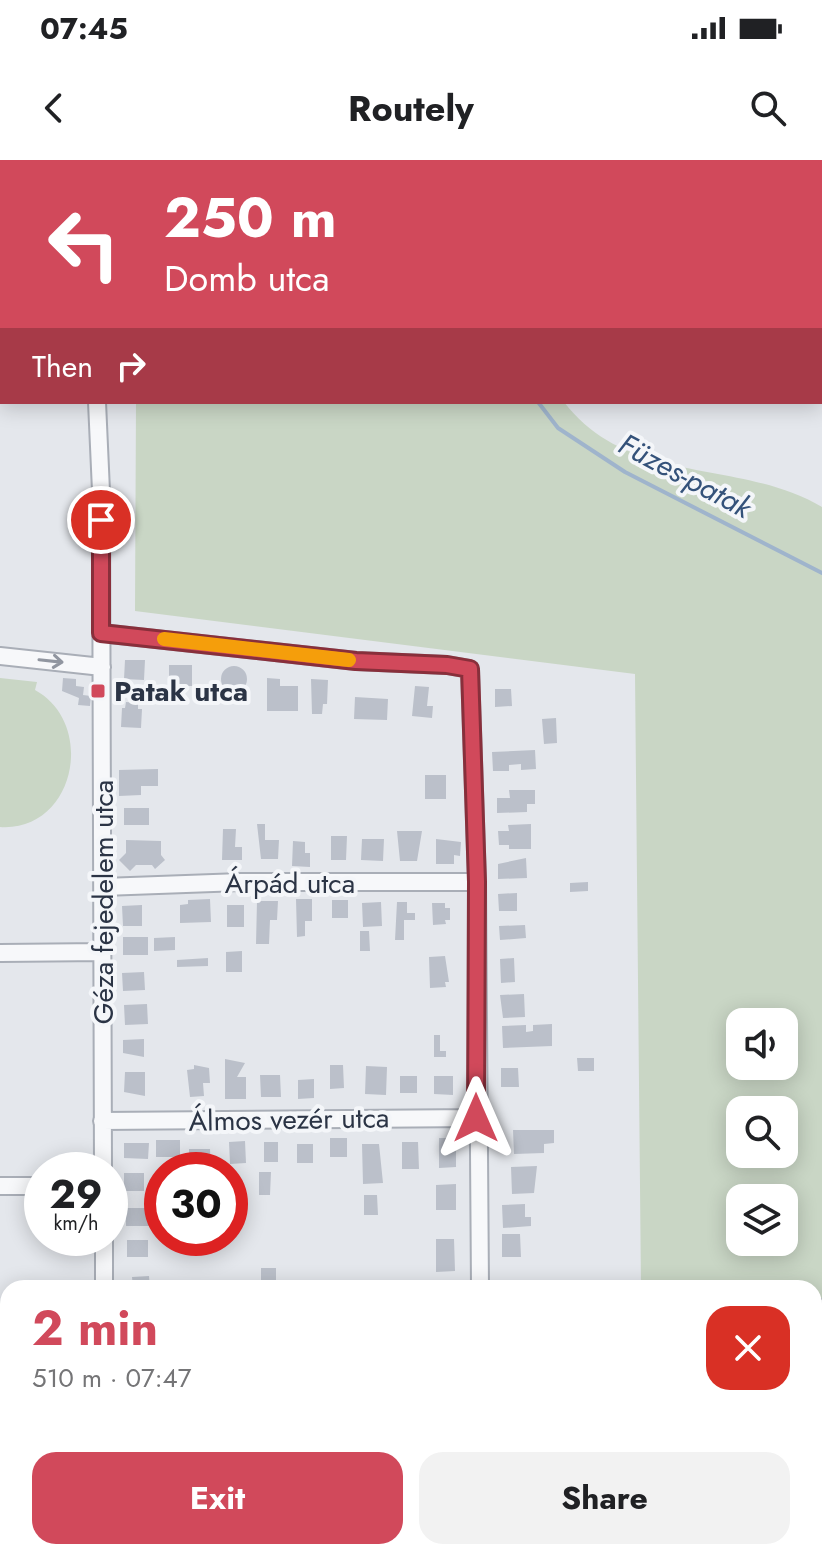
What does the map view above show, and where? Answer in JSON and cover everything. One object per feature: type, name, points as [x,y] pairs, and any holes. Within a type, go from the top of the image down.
[{"type":"street","points":[[97,404],[101,633],[356,661],[470,669],[477,882],[476,1118],[480,1280]]},
{"type":"street","name":"Géza fejedelem utca","points":[[101,633],[103,1152]]},
{"type":"street","points":[[0,656],[102,667]]},
{"type":"street","name":"Árpád utca","points":[[103,887],[241,882],[477,882]]},
{"type":"street","points":[[0,953],[103,952]]},
{"type":"street","name":"Álmos vezér utca","points":[[102,1121],[476,1118]]},
{"type":"street","points":[[0,1186],[24,1186]]},
{"type":"street","points":[[104,1256],[104,1280]]},
{"type":"green space","points":[[136,404],[566,404],[590,429],[620,447],[653,460],[790,492],[822,507],[822,1280],[641,1280],[635,674],[135,611]]},
{"type":"green space","points":[[0,678],[37,682],[35,690],[54,706],[66,726],[71,750],[69,773],[60,795],[46,812],[26,824],[0,827]]},
{"type":"building","points":[[125,660],[145,660],[144,680],[124,679]]},
{"type":"building","points":[[169,665],[192,665],[192,686],[169,686]]},
{"type":"building","points":[[234,666],[243,670],[247,679],[243,688],[234,692],[225,688],[221,679],[225,670]]},
{"type":"building","points":[[63,678],[76,679],[76,686],[84,687],[83,695],[91,696],[90,706],[78,705],[79,698],[62,691]]},
{"type":"building","points":[[267,678],[280,679],[280,686],[298,686],[298,711],[267,711]]},
{"type":"building","points":[[311,679],[328,680],[327,704],[323,704],[322,714],[312,714]]},
{"type":"building","points":[[415,686],[429,687],[427,706],[433,706],[432,718],[412,716]]},
{"type":"building","points":[[495,689],[511,689],[512,706],[495,707]]},
{"type":"building","points":[[355,697],[388,699],[387,720],[354,719]]},
{"type":"building","points":[[126,702],[138,703],[138,709],[142,709],[141,728],[121,727],[122,708],[125,708]]},
{"type":"building","points":[[556,718],[557,743],[544,744],[542,719]]},
{"type":"building","points":[[535,750],[536,769],[521,770],[521,764],[509,765],[509,771],[493,771],[492,752]]},
{"type":"building","points":[[158,769],[158,786],[141,786],[141,795],[119,796],[119,770]]},
{"type":"building","points":[[425,775],[446,775],[446,799],[425,799]]},
{"type":"building","points":[[509,790],[535,790],[535,804],[527,804],[527,812],[497,813],[497,798],[510,798]]},
{"type":"building","points":[[124,808],[149,808],[149,825],[124,825]]},
{"type":"building","points":[[257,824],[265,824],[265,840],[279,840],[278,859],[261,859]]},
{"type":"building","points":[[531,824],[531,849],[509,849],[509,845],[499,845],[498,831],[509,831],[508,825]]},
{"type":"building","points":[[223,829],[236,829],[235,847],[242,847],[242,860],[222,860]]},
{"type":"building","points":[[397,831],[422,831],[417,861],[400,861]]},
{"type":"building","points":[[331,836],[347,836],[346,860],[331,860]]},
{"type":"building","points":[[362,839],[384,839],[383,861],[361,860]]},
{"type":"building","points":[[436,839],[461,842],[460,856],[454,855],[454,864],[436,864]]},
{"type":"building","points":[[126,840],[161,841],[161,855],[165,860],[155,869],[152,865],[136,865],[130,871],[119,860],[126,853]]},
{"type":"building","points":[[293,841],[305,842],[305,853],[310,853],[310,867],[292,866]]},
{"type":"building","points":[[526,858],[527,878],[498,879],[498,864]]},
{"type":"building","points":[[588,882],[588,891],[570,892],[570,883]]},
{"type":"building","points":[[517,893],[517,911],[499,911],[498,894]]},
{"type":"building","points":[[210,899],[211,922],[180,923],[180,905],[188,904],[188,900]]},
{"type":"building","points":[[296,899],[312,899],[312,921],[305,921],[305,936],[297,937]]},
{"type":"building","points":[[332,900],[348,900],[348,918],[332,918]]},
{"type":"building","points":[[257,901],[278,901],[277,920],[270,920],[269,944],[256,944]]},
{"type":"building","points":[[381,902],[382,926],[363,927],[362,903]]},
{"type":"building","points":[[397,902],[407,902],[407,913],[415,913],[415,920],[404,920],[404,940],[395,940]]},
{"type":"building","points":[[432,903],[445,903],[445,908],[450,908],[450,920],[445,920],[446,924],[433,925]]},
{"type":"building","points":[[142,905],[142,926],[123,926],[122,906]]},
{"type":"building","points":[[227,905],[244,905],[244,927],[227,927]]},
{"type":"building","points":[[525,925],[526,938],[500,940],[499,926]]},
{"type":"building","points":[[360,931],[369,931],[370,951],[360,951]]},
{"type":"building","points":[[123,937],[148,937],[148,955],[123,955]]},
{"type":"building","points":[[175,937],[175,950],[154,951],[154,938]]},
{"type":"building","points":[[242,951],[242,972],[226,972],[226,952]]},
{"type":"building","points":[[445,956],[449,982],[445,982],[446,987],[430,988],[429,957]]},
{"type":"building","points":[[208,958],[208,966],[177,967],[177,960]]},
{"type":"building","points":[[514,958],[515,982],[501,983],[500,959]]},
{"type":"building","points":[[144,972],[145,990],[123,991],[122,973]]},
{"type":"building","points":[[524,994],[525,1017],[503,1018],[500,995]]},
{"type":"building","points":[[147,1004],[148,1024],[125,1025],[124,1005]]},
{"type":"building","points":[[552,1024],[552,1046],[503,1048],[502,1026],[526,1025],[526,1032],[533,1031],[533,1025]]},
{"type":"building","points":[[434,1035],[440,1035],[440,1051],[446,1051],[446,1057],[434,1057]]},
{"type":"building","points":[[144,1039],[144,1057],[123,1053],[123,1040]]},
{"type":"building","points":[[577,1058],[594,1058],[594,1071],[578,1071]]},
{"type":"building","points":[[225,1059],[245,1063],[237,1077],[246,1077],[246,1099],[225,1099]]},
{"type":"building","points":[[194,1065],[209,1068],[210,1083],[203,1083],[204,1096],[190,1097],[187,1070],[194,1069]]},
{"type":"building","points":[[330,1065],[343,1065],[344,1088],[330,1089]]},
{"type":"building","points":[[366,1066],[387,1067],[386,1095],[365,1094]]},
{"type":"building","points":[[501,1068],[518,1068],[519,1087],[501,1087]]},
{"type":"building","points":[[125,1072],[145,1072],[145,1096],[124,1092]]},
{"type":"building","points":[[260,1075],[280,1075],[281,1097],[261,1097]]},
{"type":"building","points":[[400,1076],[417,1076],[417,1093],[400,1093]]},
{"type":"building","points":[[434,1076],[453,1076],[453,1095],[434,1094]]},
{"type":"building","points":[[314,1079],[314,1098],[298,1099],[298,1080]]},
{"type":"building","points":[[513,1130],[554,1130],[554,1143],[544,1144],[544,1153],[514,1154]]},
{"type":"building","points":[[330,1138],[347,1138],[347,1157],[330,1157]]},
{"type":"building","points":[[439,1138],[456,1138],[456,1167],[439,1168]]},
{"type":"building","points":[[156,1140],[180,1140],[180,1152],[156,1152]]},
{"type":"building","points":[[245,1141],[246,1152],[229,1152],[229,1142]]},
{"type":"building","points":[[264,1142],[278,1142],[278,1162],[264,1162]]},
{"type":"building","points":[[402,1142],[418,1142],[419,1169],[402,1169]]},
{"type":"building","points":[[124,1143],[149,1143],[144,1159],[128,1158],[128,1152],[124,1152]]},
{"type":"building","points":[[297,1144],[313,1144],[313,1163],[297,1163]]},
{"type":"building","points":[[362,1144],[379,1144],[383,1183],[363,1184]]},
{"type":"building","points":[[189,1149],[210,1149],[210,1152],[189,1152]]},
{"type":"building","points":[[537,1166],[534,1193],[512,1194],[511,1167]]},
{"type":"building","points":[[259,1172],[271,1172],[270,1195],[259,1195]]},
{"type":"building","points":[[128,1173],[144,1173],[144,1191],[128,1191]]},
{"type":"building","points":[[456,1184],[456,1210],[436,1210],[436,1185]]},
{"type":"building","points":[[364,1195],[377,1195],[378,1215],[364,1215]]},
{"type":"building","points":[[525,1204],[525,1217],[531,1217],[531,1226],[503,1228],[502,1205]]},
{"type":"building","points":[[128,1208],[144,1208],[144,1226],[128,1226]]},
{"type":"building","points":[[502,1234],[520,1234],[521,1257],[502,1257]]},
{"type":"building","points":[[436,1239],[454,1239],[455,1271],[436,1272]]},
{"type":"building","points":[[128,1240],[144,1240],[144,1256],[148,1257],[127,1257]]},
{"type":"building","points":[[261,1268],[276,1268],[276,1280],[261,1280]]},
{"type":"building","points":[[149,1276],[149,1280],[132,1280],[132,1277]]},
{"type":"waterway","name":"Füzes-patak","points":[[540,404],[558,428],[625,472],[822,573]]},
{"type":"slow traffic","points":[[164,639],[349,660]]},
{"type":"place","name":"Patak utca","points":[[98,691]]},
{"type":"route","points":[[101,520],[101,633],[356,661],[470,669],[477,882],[476,1118]]}]
